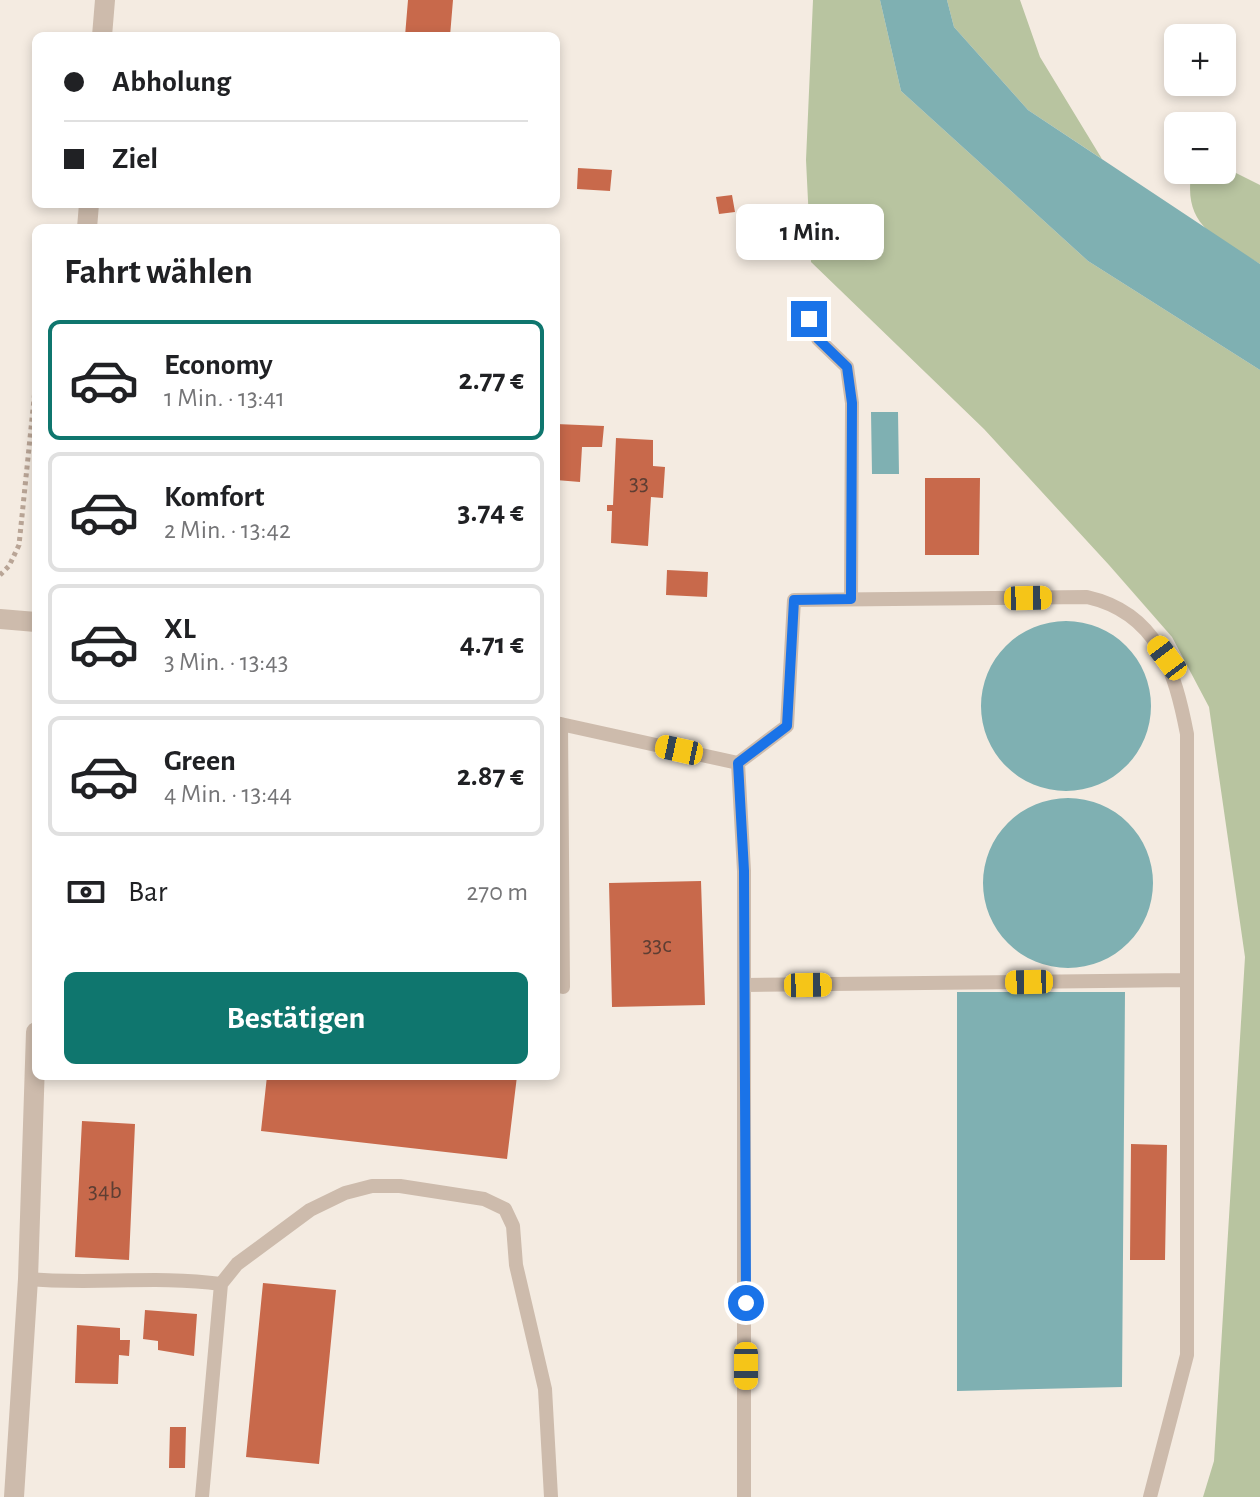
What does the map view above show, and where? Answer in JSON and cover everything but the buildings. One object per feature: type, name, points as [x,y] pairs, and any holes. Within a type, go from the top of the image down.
[{"type":"street","points":[[102,32],[105,0]]},
{"type":"street","points":[[0,619],[32,622]]},
{"type":"street","points":[[14,1497],[28,1279],[34,1080]]},
{"type":"lane","points":[[809,319],[818,339],[847,367],[851,391],[851,599]]},
{"type":"lane","points":[[560,724],[738,763],[787,726],[794,600],[1087,597],[1109,602],[1133,616],[1167,658],[1177,685],[1187,734],[1187,1355],[1150,1497]]},
{"type":"lane","points":[[738,763],[744,871],[745,985],[744,1497]]},
{"type":"lane","points":[[560,829],[563,987]]},
{"type":"lane","points":[[745,985],[1187,980]]},
{"type":"lane","points":[[202,1497],[221,1284],[237,1264],[310,1210],[345,1193],[372,1186],[400,1186],[484,1199],[505,1209],[513,1226],[516,1265],[545,1389],[551,1497]]},
{"type":"lane","points":[[28,1279],[64,1283],[189,1280],[221,1284]]},
{"type":"path","points":[[0,575],[9,566],[19,545],[32,419]]},
{"type":"green space","points":[[813,0],[880,0],[901,91],[1088,261],[1260,370],[1260,1497],[1203,1497],[1214,1461],[1245,957],[1209,707],[1172,637],[1109,565],[984,429],[811,262],[806,160]]},
{"type":"green space","points":[[947,0],[1020,0],[1040,57],[1102,159],[1028,110],[954,27]]},
{"type":"green space","points":[[1236,173],[1260,185],[1260,264],[1206,229],[1192,205],[1191,184],[1236,184]]},
{"type":"water","points":[[880,0],[947,0],[954,27],[1028,110],[1260,264],[1260,370],[1088,261],[901,91]]},
{"type":"water","points":[[871,412],[898,412],[899,474],[872,474]]},
{"type":"water","points":[[1066,621],[1098,628],[1126,646],[1144,674],[1151,706],[1144,738],[1126,766],[1098,784],[1066,791],[1034,784],[1006,766],[988,738],[981,706],[988,674],[1006,646],[1034,628]]},
{"type":"water","points":[[1068,798],[1100,805],[1128,823],[1146,851],[1153,883],[1146,915],[1128,943],[1100,961],[1068,968],[1036,961],[1008,943],[990,915],[983,883],[990,851],[1008,823],[1036,805]]},
{"type":"water","points":[[957,992],[1125,992],[1122,1387],[957,1391]]},
{"type":"route","points":[[746,1303],[744,871],[738,763],[787,726],[794,600],[851,599],[852,403],[847,367],[818,339],[809,319]]}]
